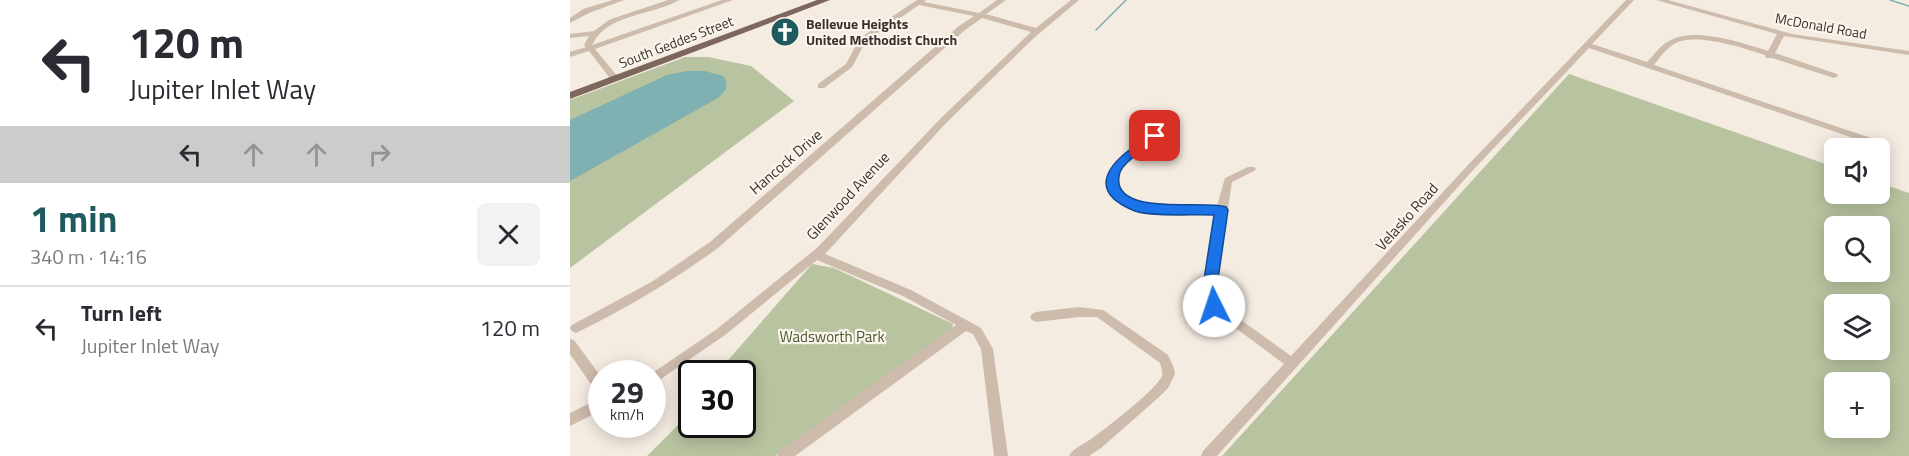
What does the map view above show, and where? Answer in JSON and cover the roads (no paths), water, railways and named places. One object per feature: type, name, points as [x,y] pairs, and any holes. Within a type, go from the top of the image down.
[{"type":"main road","name":"South Geddes Street","points":[[570,96],[825,0]]},
{"type":"street","points":[[570,21],[586,11],[620,0]]},
{"type":"street","points":[[570,36],[593,33],[619,19],[675,0]]},
{"type":"street","points":[[570,55],[729,0]]},
{"type":"street","name":"Hancock Drive","points":[[572,330],[660,284],[694,262],[980,15],[1002,0]]},
{"type":"street","name":"Glenwood Avenue","points":[[1001,456],[987,349],[978,331],[907,293],[817,255],[944,120],[1037,31],[1075,0]]},
{"type":"street","name":"Velasko Road","points":[[1208,456],[1471,167],[1630,0]]},
{"type":"street","name":"McDonald Road","points":[[1660,0],[1782,33],[1825,42],[1909,53]]},
{"type":"street","points":[[821,86],[849,65],[863,40],[920,1],[1037,31]]},
{"type":"street","points":[[593,33],[588,41],[590,48],[615,79]]},
{"type":"street","points":[[1769,56],[1782,33]]},
{"type":"street","points":[[1649,66],[1668,44],[1690,37],[1722,40],[1834,76]]},
{"type":"street","points":[[1587,45],[1862,138]]},
{"type":"street","points":[[1155,136],[1119,164],[1112,175],[1113,188],[1118,194],[1140,207],[1221,210]]},
{"type":"street","points":[[1251,169],[1228,180],[1221,210],[1210,286],[1214,306],[1227,318],[1293,364]]},
{"type":"street","points":[[666,371],[729,326],[817,255]]},
{"type":"street","points":[[1036,317],[1079,312],[1099,313],[1164,359],[1168,367],[1166,380],[1126,419],[1098,444],[1076,456]]},
{"type":"street","points":[[791,454],[966,324]]},
{"type":"street","points":[[570,344],[588,369]]},
{"type":"street","points":[[570,420],[588,410]]},
{"type":"water","points":[[687,71],[705,71],[723,76],[726,88],[718,98],[570,181],[570,120],[667,75]]},
{"type":"waterway","points":[[1096,30],[1126,0]]},
{"type":"waterway","points":[[1890,0],[1909,6]]},
{"type":"place","name":"Bellevue Heights United Methodist Church","points":[[785,32]]},
{"type":"park label","name":"Wadsworth Park","points":[[832,337]]}]
